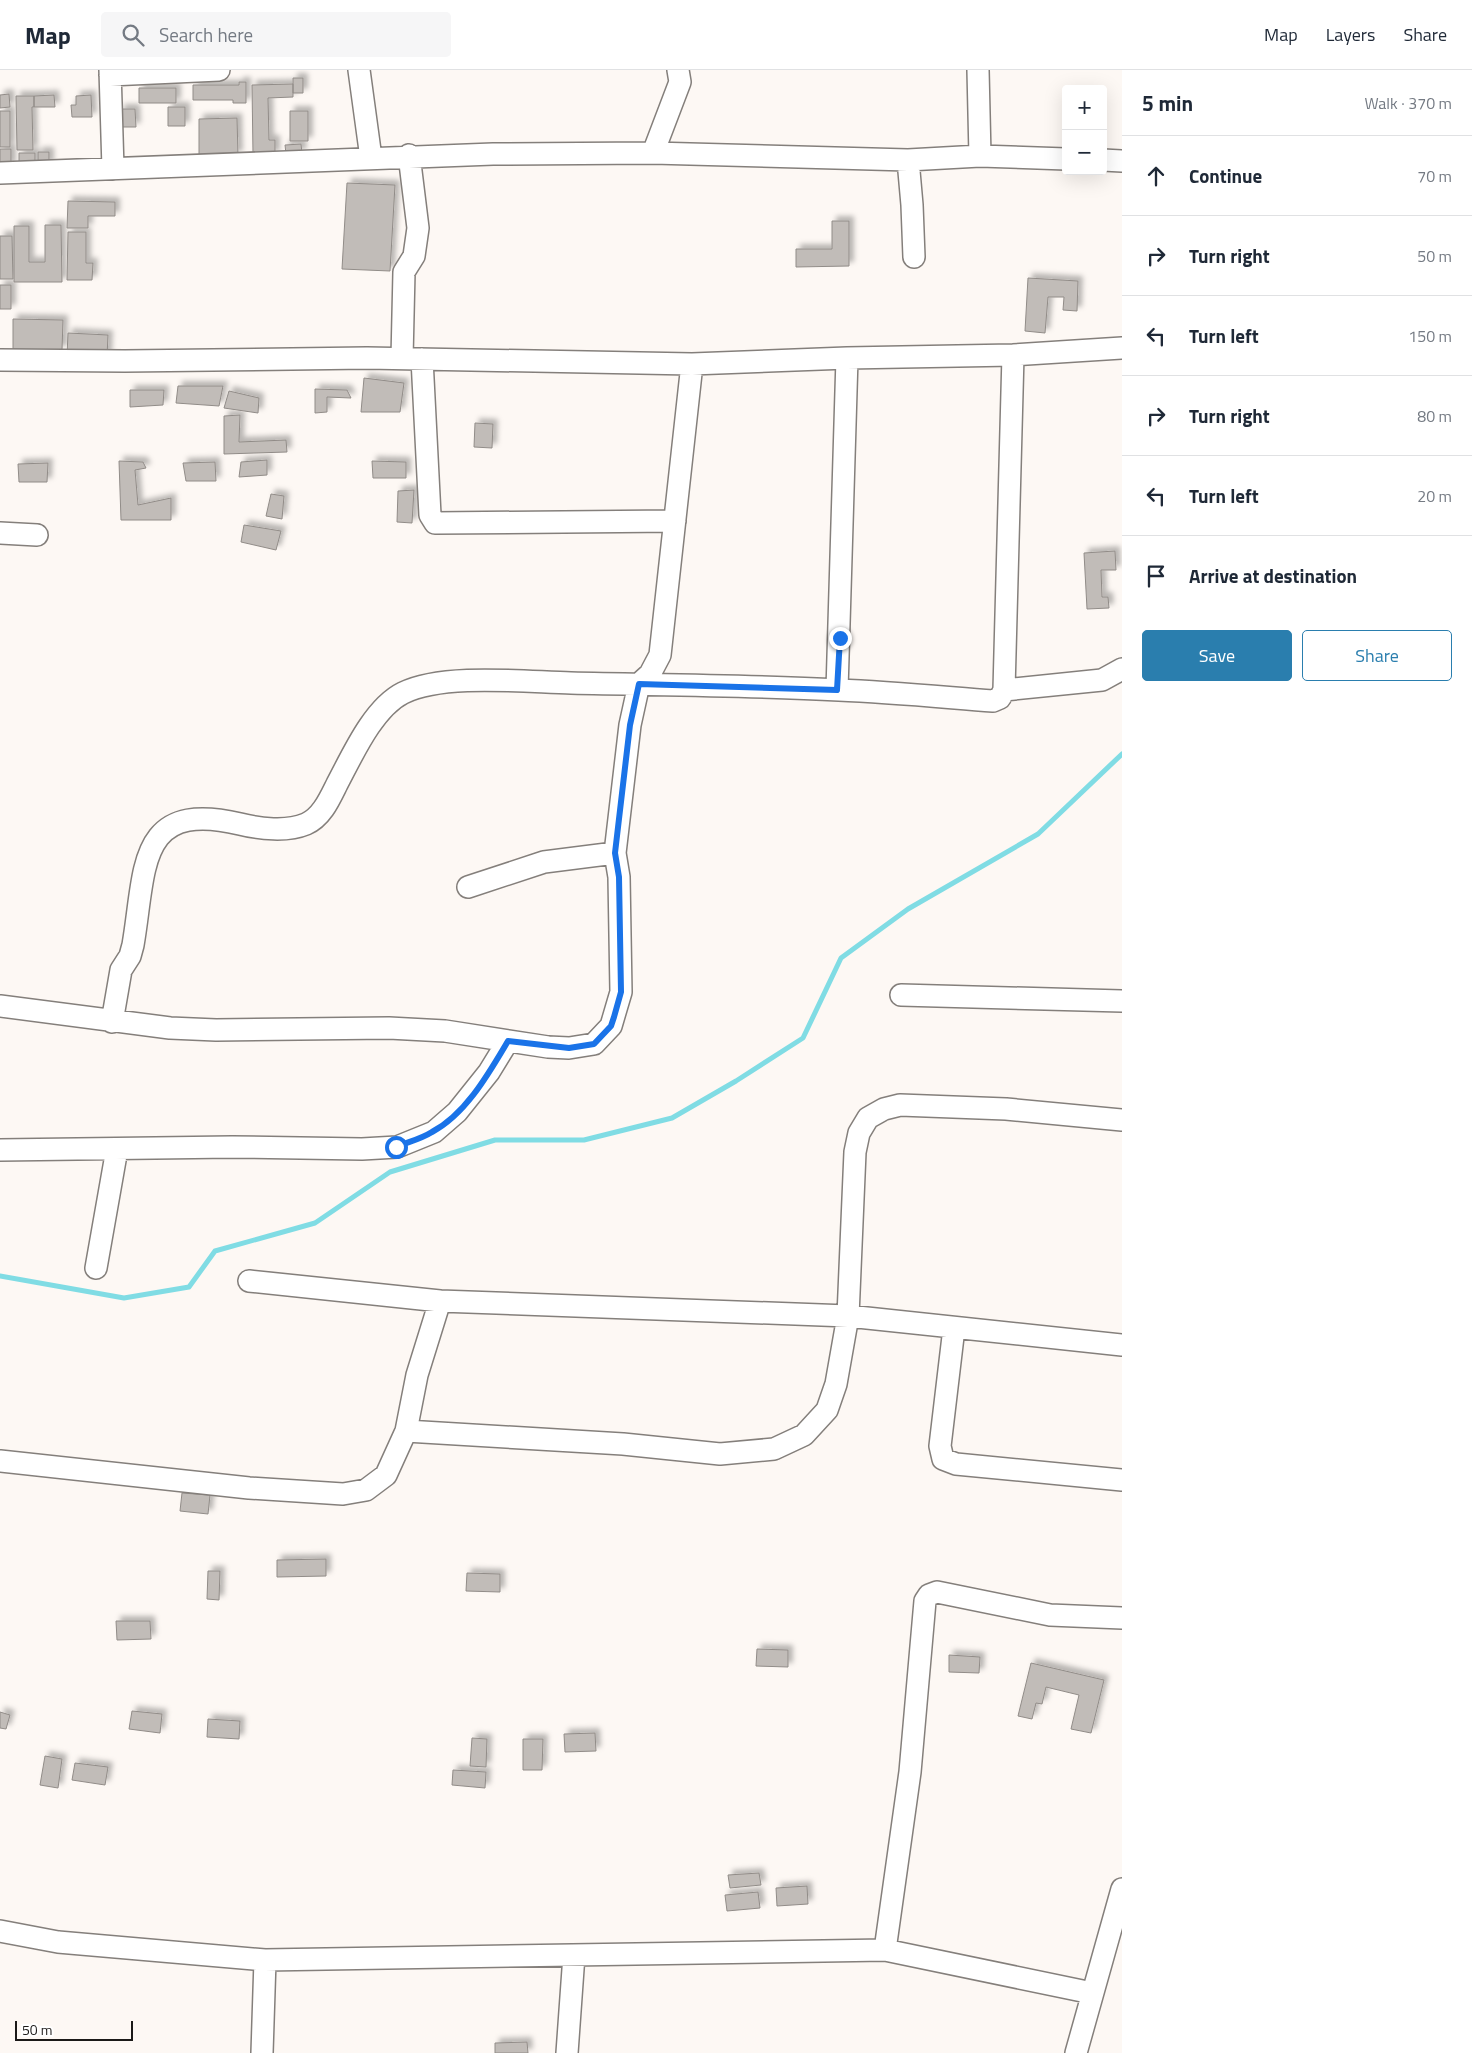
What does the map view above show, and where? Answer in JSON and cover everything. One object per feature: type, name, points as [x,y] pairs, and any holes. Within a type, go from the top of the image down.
[{"type":"street","points":[[113,169],[110,73],[219,70]]},
{"type":"street","points":[[359,70],[371,158]]},
{"type":"street","points":[[653,153],[680,82],[678,70]]},
{"type":"street","points":[[978,70],[980,156]]},
{"type":"street","points":[[0,173],[409,155],[653,153],[908,160],[980,156],[1062,159]]},
{"type":"street","points":[[409,155],[418,228],[414,256],[404,272],[430,515],[435,523],[675,521]]},
{"type":"street","points":[[908,160],[914,257]]},
{"type":"street","points":[[1107,160],[1122,161]]},
{"type":"street","points":[[0,360],[412,359],[692,364],[847,358],[1013,355],[1122,348]]},
{"type":"street","points":[[112,1022],[121,970],[130,956],[133,945],[147,856],[155,840],[169,827],[193,819],[221,820],[254,827],[275,828],[292,827],[309,822],[322,812],[353,755],[383,709],[391,700],[412,690],[464,682],[639,684],[837,690],[993,700],[1000,698],[1004,690],[1013,355]]},
{"type":"street","points":[[837,690],[847,358]]},
{"type":"street","points":[[0,1006],[112,1022],[216,1030],[389,1028],[445,1031],[548,1047],[594,1044],[611,1026],[621,992],[619,877],[615,853],[630,725],[639,684],[650,674],[660,655],[692,364]]},
{"type":"street","points":[[0,533],[37,534]]},
{"type":"street","points":[[1004,690],[1102,680],[1122,669]]},
{"type":"street","points":[[468,887],[544,862],[615,853]]},
{"type":"street","points":[[901,995],[1122,1001]]},
{"type":"street","points":[[0,1150],[232,1147],[362,1149],[396,1147],[434,1132],[457,1112],[489,1072],[508,1041]]},
{"type":"street","points":[[406,1431],[623,1444],[720,1454],[774,1449],[804,1435],[827,1410],[836,1384],[848,1316],[854,1152],[859,1133],[868,1118],[884,1109],[900,1105],[924,1104],[1056,1112],[1122,1120]]},
{"type":"street","points":[[96,1268],[117,1149]]},
{"type":"street","points":[[249,1281],[440,1301],[848,1316],[1122,1345]]},
{"type":"street","points":[[0,1461],[240,1488],[343,1494],[366,1490],[386,1475],[406,1431],[419,1367],[440,1301]]},
{"type":"street","points":[[954,1328],[940,1446],[943,1459],[956,1464],[1122,1480]]},
{"type":"street","points":[[884,1950],[910,1772],[925,1601],[929,1595],[937,1592],[1050,1615],[1122,1618]]},
{"type":"street","points":[[1076,2053],[1122,1889]]},
{"type":"street","points":[[0,1931],[58,1942],[265,1960],[884,1950],[1092,1993]]},
{"type":"street","points":[[567,2053],[574,1955]]},
{"type":"street","points":[[262,2053],[265,1960]]},
{"type":"building","points":[[293,78],[303,78],[303,93],[293,93]]},
{"type":"building","points":[[239,82],[246,82],[246,103],[233,103],[233,100],[193,100],[193,85],[239,85]]},
{"type":"building","points":[[293,84],[293,97],[268,98],[269,140],[275,140],[275,155],[253,155],[252,85]]},
{"type":"building","points":[[139,88],[176,88],[176,103],[139,103]]},
{"type":"building","points":[[9,94],[10,107],[0,108],[0,95]]},
{"type":"building","points":[[54,95],[55,107],[34,107],[34,96]]},
{"type":"building","points":[[91,95],[92,117],[72,117],[71,105],[76,105],[76,96]]},
{"type":"building","points":[[16,96],[34,96],[34,107],[32,107],[33,150],[17,150]]},
{"type":"building","points":[[168,107],[185,107],[185,126],[168,126]]},
{"type":"building","points":[[120,109],[135,109],[136,127],[120,127]]},
{"type":"building","points":[[0,111],[10,111],[10,147],[0,147]]},
{"type":"building","points":[[290,111],[308,111],[308,141],[290,141]]},
{"type":"building","points":[[237,118],[238,155],[199,156],[199,119]]},
{"type":"building","points":[[301,144],[302,153],[286,154],[285,145]]},
{"type":"building","points":[[0,149],[11,149],[11,167],[0,167]]},
{"type":"building","points":[[38,152],[49,152],[49,166],[38,166]]},
{"type":"building","points":[[19,153],[35,153],[35,167],[19,167]]},
{"type":"building","points":[[347,183],[395,185],[390,271],[342,269]]},
{"type":"building","points":[[68,201],[115,202],[115,216],[88,216],[88,228],[67,228]]},
{"type":"building","points":[[832,221],[849,221],[849,266],[796,267],[796,249],[832,249]]},
{"type":"building","points":[[45,225],[61,225],[62,282],[14,282],[14,226],[29,226],[29,262],[45,262]]},
{"type":"building","points":[[68,232],[86,232],[86,263],[93,263],[92,280],[67,280]]},
{"type":"building","points":[[0,236],[12,236],[13,279],[0,279]]},
{"type":"building","points":[[1028,278],[1078,281],[1077,311],[1063,310],[1064,297],[1048,297],[1045,333],[1025,331]]},
{"type":"building","points":[[0,285],[11,285],[11,309],[0,309]]},
{"type":"building","points":[[13,319],[63,320],[62,350],[13,349]]},
{"type":"building","points":[[68,333],[108,335],[107,357],[67,356]]},
{"type":"building","points":[[364,378],[404,383],[400,412],[361,412]]},
{"type":"building","points":[[178,386],[223,386],[219,406],[176,403]]},
{"type":"building","points":[[315,389],[347,390],[351,398],[327,397],[327,412],[315,413]]},
{"type":"building","points":[[130,390],[164,390],[163,405],[130,407]]},
{"type":"building","points":[[229,391],[259,398],[258,413],[224,408]]},
{"type":"building","points":[[240,415],[239,442],[286,440],[287,452],[224,454],[224,416]]},
{"type":"building","points":[[475,423],[493,424],[492,448],[474,447]]},
{"type":"building","points":[[267,460],[267,475],[239,477],[241,462]]},
{"type":"building","points":[[119,461],[143,462],[146,468],[135,470],[138,505],[171,498],[171,520],[121,520]]},
{"type":"building","points":[[372,461],[406,462],[406,478],[373,478]]},
{"type":"building","points":[[215,462],[216,481],[186,481],[183,463]]},
{"type":"building","points":[[48,463],[47,482],[19,482],[18,464]]},
{"type":"building","points":[[414,490],[412,523],[397,522],[398,491]]},
{"type":"building","points":[[271,494],[284,496],[282,519],[266,516]]},
{"type":"building","points":[[244,525],[281,531],[276,550],[241,542]]},
{"type":"building","points":[[1115,551],[1116,570],[1101,570],[1102,597],[1108,597],[1109,608],[1087,609],[1084,553]]},
{"type":"building","points":[[182,1493],[210,1495],[208,1514],[180,1511]]},
{"type":"building","points":[[326,1559],[326,1576],[277,1577],[277,1560]]},
{"type":"building","points":[[208,1571],[220,1571],[219,1600],[207,1599]]},
{"type":"building","points":[[467,1573],[500,1574],[500,1592],[466,1591]]},
{"type":"building","points":[[116,1621],[150,1621],[151,1639],[117,1640]]},
{"type":"building","points":[[757,1649],[788,1650],[788,1667],[756,1666]]},
{"type":"building","points":[[949,1655],[980,1657],[979,1673],[949,1672]]},
{"type":"building","points":[[1031,1663],[1104,1680],[1091,1733],[1071,1729],[1079,1695],[1046,1687],[1042,1704],[1036,1703],[1032,1719],[1018,1716]]},
{"type":"building","points":[[132,1711],[162,1714],[160,1733],[129,1729]]},
{"type":"building","points":[[0,1712],[10,1715],[6,1729],[0,1728]]},
{"type":"building","points":[[208,1719],[240,1721],[239,1739],[207,1737]]},
{"type":"building","points":[[595,1733],[596,1751],[565,1752],[564,1734]]},
{"type":"building","points":[[472,1738],[487,1739],[486,1767],[470,1766]]},
{"type":"building","points":[[523,1739],[543,1739],[542,1770],[523,1770]]},
{"type":"building","points":[[45,1756],[62,1759],[58,1788],[40,1785]]},
{"type":"building","points":[[75,1763],[108,1767],[105,1785],[72,1780]]},
{"type":"building","points":[[453,1770],[486,1772],[485,1788],[452,1785]]},
{"type":"building","points":[[759,1873],[761,1885],[730,1888],[728,1875]]},
{"type":"building","points":[[807,1886],[808,1904],[777,1906],[776,1888]]},
{"type":"building","points":[[758,1892],[760,1908],[727,1911],[725,1895]]},
{"type":"building","points":[[527,2042],[528,2053],[495,2053],[495,2043]]},
{"type":"waterway","points":[[0,1276],[124,1298],[189,1287],[215,1251],[315,1223],[390,1172],[495,1140],[584,1140],[672,1118],[736,1081],[803,1038],[841,958],[908,909],[1038,834],[1122,754]]},
{"type":"route","points":[[396,1147],[434,1132],[457,1112],[489,1072],[508,1041],[548,1047],[569,1048],[583,1046],[594,1044],[611,1026],[621,992],[619,877],[615,853],[630,725],[639,684],[837,690],[840,638]]}]
